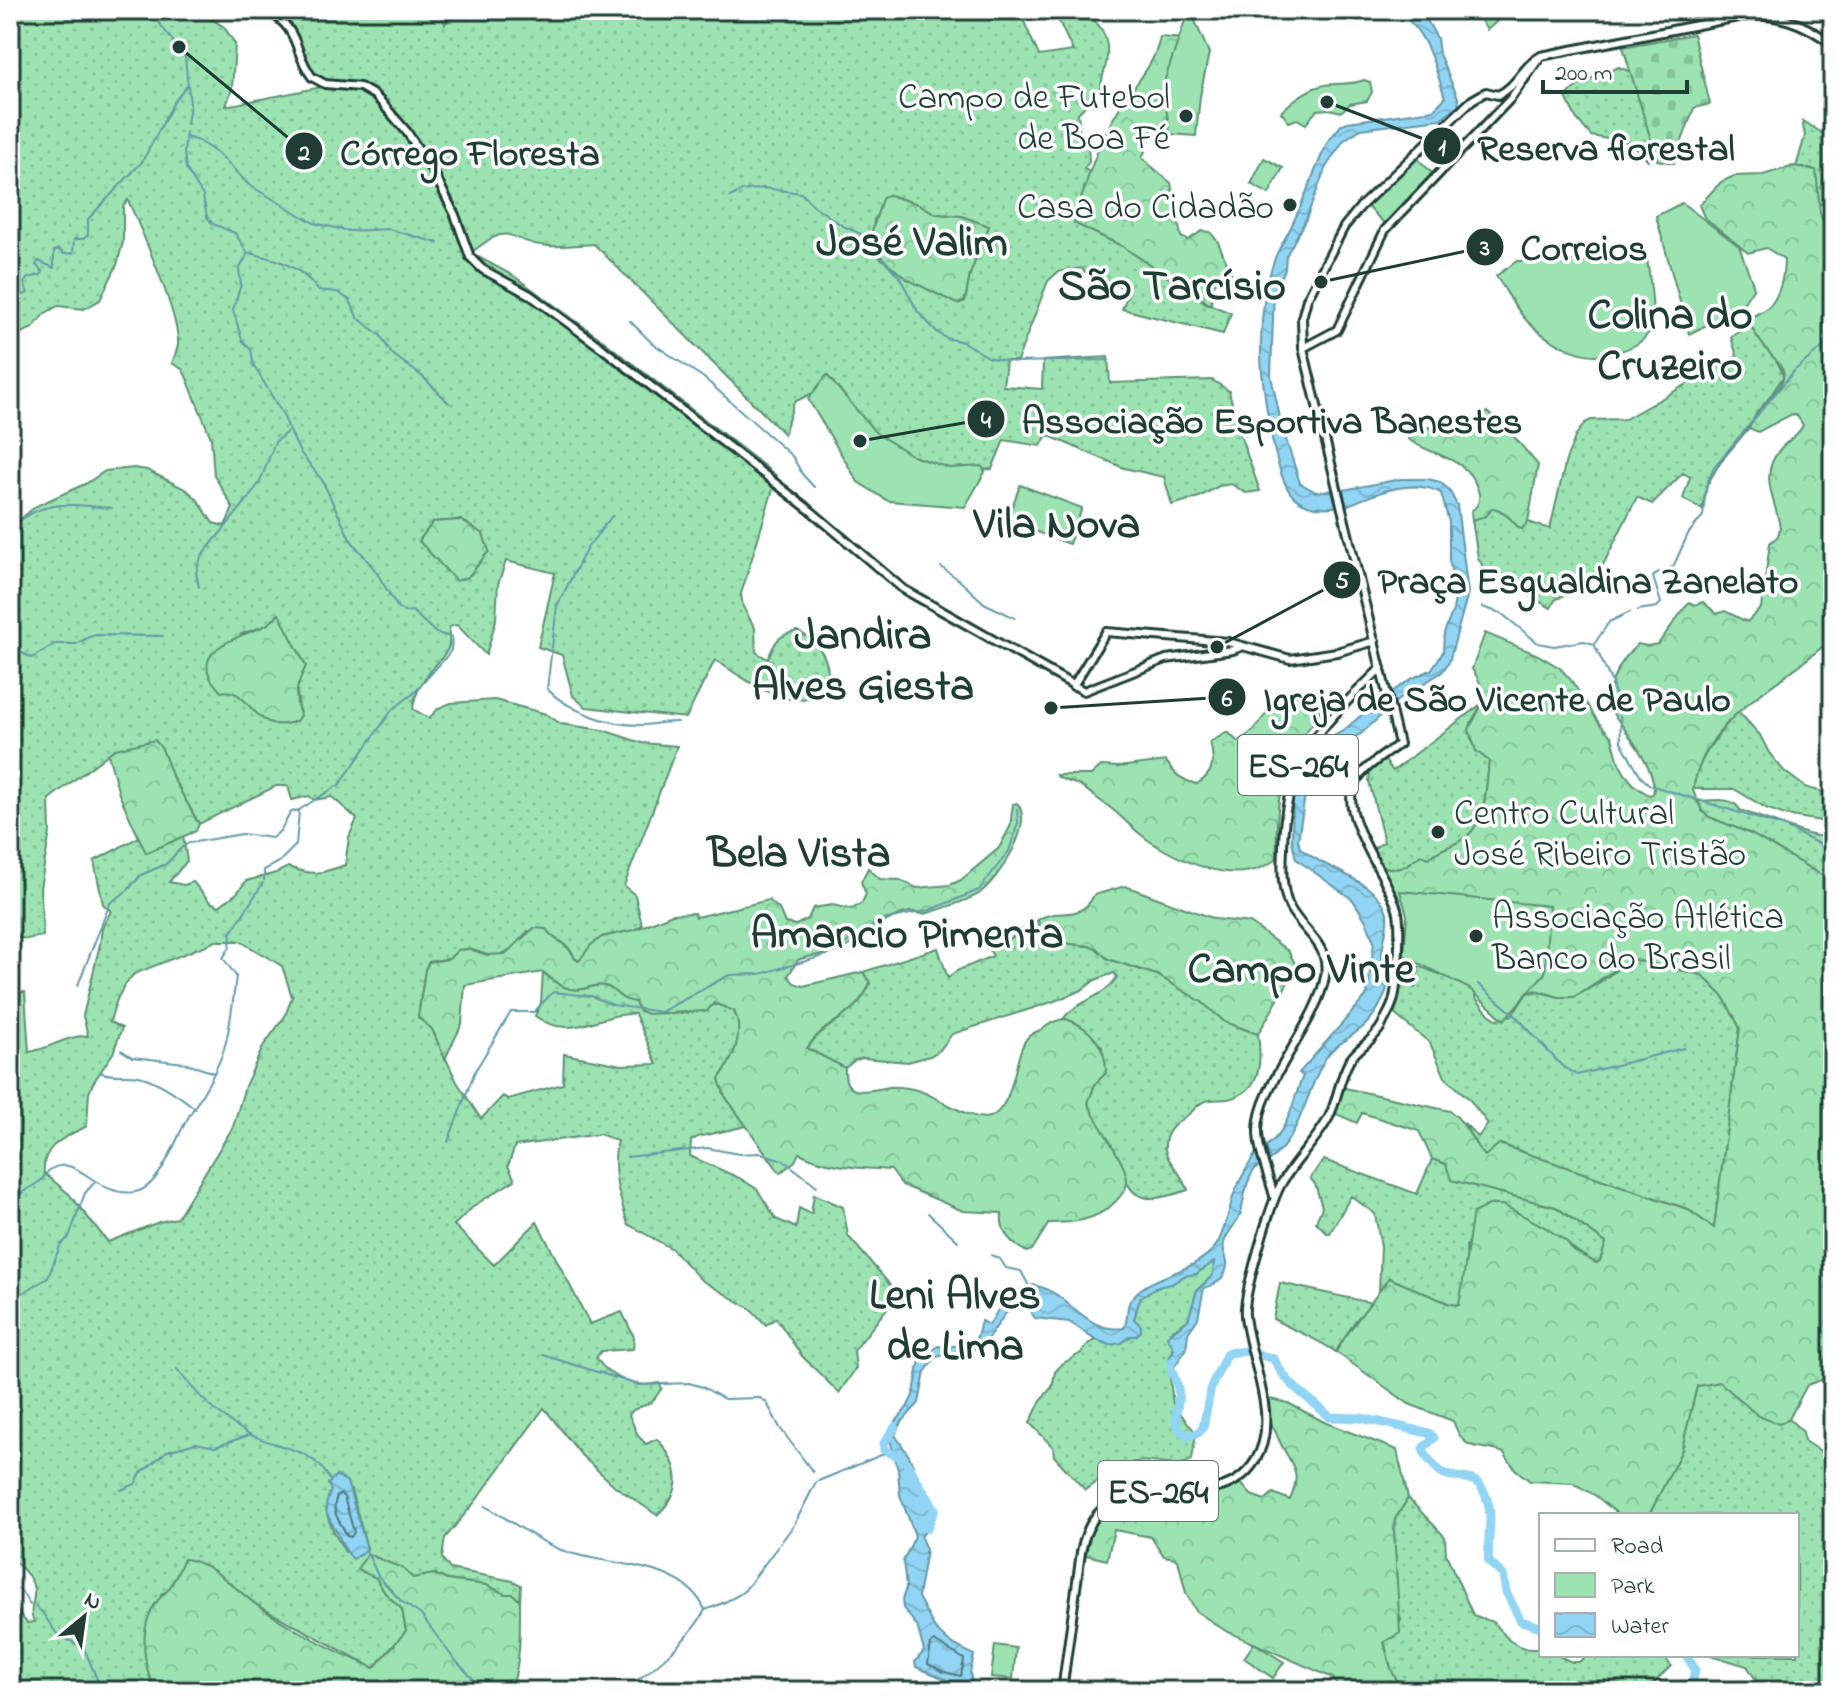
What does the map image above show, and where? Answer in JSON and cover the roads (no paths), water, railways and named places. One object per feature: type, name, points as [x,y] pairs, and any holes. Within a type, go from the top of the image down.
[{"type":"main road","points":[[266,10],[283,22],[295,37],[312,77],[325,84],[367,90],[407,132],[435,175],[458,222],[465,245],[477,265],[548,306],[837,531],[903,589],[1073,686],[1088,691],[1166,659],[1241,647]]},
{"type":"main road","points":[[1498,111],[1498,95],[1506,91],[1530,63],[1541,56],[1721,20],[1760,15],[1794,20],[1808,26],[1833,45]]},
{"type":"main road","points":[[1303,348],[1337,330],[1385,230],[1498,111],[1541,56]]},
{"type":"main road","name":"ES-264","points":[[1062,1691],[1083,1542],[1088,1527],[1101,1510],[1133,1493],[1216,1490],[1233,1484],[1248,1471],[1262,1450],[1266,1427],[1245,1318],[1246,1303],[1274,1199],[1281,1183],[1325,1124],[1348,1063],[1377,1034],[1393,1001],[1398,913],[1361,833],[1351,793],[1358,778],[1399,744],[1303,348],[1302,318],[1307,299],[1338,236],[1361,206],[1472,100],[1486,92],[1498,95]]},
{"type":"main road","points":[[1073,686],[1106,632],[1223,641],[1290,659],[1337,652],[1375,641]]},
{"type":"main road","name":"ES-264","points":[[1274,1199],[1258,1135],[1260,1114],[1318,998],[1326,973],[1323,951],[1292,911],[1285,891],[1283,828],[1289,790],[1300,759],[1317,732],[1381,668]]},
{"type":"main road","points":[[1270,1178],[1277,1185],[1281,1183]]},
{"type":"water","points":[[1392,10],[1421,10],[1437,38],[1439,54],[1459,100],[1458,106],[1440,119],[1361,129],[1344,140],[1326,167],[1306,219],[1286,256],[1285,270],[1274,290],[1271,376],[1282,427],[1300,483],[1316,492],[1335,490],[1339,506],[1314,507],[1293,496],[1286,486],[1274,449],[1261,362],[1264,303],[1277,254],[1328,141],[1342,124],[1433,110],[1445,98],[1433,60],[1420,35],[1413,24]]},
{"type":"water","points":[[1401,479],[1428,479],[1440,482],[1449,490],[1457,505],[1468,593],[1449,662],[1442,672],[1398,700],[1361,734],[1333,747],[1308,776],[1298,840],[1300,848],[1362,884],[1382,902],[1387,913],[1382,963],[1387,989],[1368,1022],[1325,1059],[1289,1139],[1270,1160],[1266,1146],[1285,1123],[1303,1076],[1299,1073],[1367,995],[1374,942],[1353,900],[1296,859],[1292,841],[1293,792],[1305,764],[1327,740],[1378,701],[1431,670],[1443,652],[1444,633],[1453,610],[1456,593],[1449,560],[1449,522],[1441,493],[1429,488],[1405,487],[1381,492],[1346,506],[1343,490]]},
{"type":"water","points":[[1258,1150],[1262,1164],[1252,1173],[1240,1215],[1224,1243],[1226,1272],[1213,1285],[1204,1288],[1198,1318],[1188,1333],[1186,1350],[1171,1372],[1168,1361],[1174,1349],[1167,1336],[1188,1320],[1197,1291],[1213,1275],[1214,1262],[1196,1274],[1157,1287],[1140,1298],[1134,1319],[1141,1326],[1141,1331],[1122,1343],[1110,1345],[1097,1340],[1069,1322],[1035,1318],[1026,1305],[1019,1304],[1006,1313],[982,1347],[936,1357],[925,1372],[919,1403],[900,1424],[895,1435],[909,1456],[932,1511],[933,1520],[921,1537],[926,1550],[918,1597],[935,1629],[949,1642],[974,1655],[970,1673],[974,1691],[966,1691],[967,1688],[916,1667],[915,1662],[924,1651],[917,1626],[903,1608],[902,1600],[906,1587],[903,1561],[915,1536],[900,1495],[898,1470],[888,1432],[914,1393],[920,1359],[938,1346],[973,1343],[981,1321],[989,1325],[1008,1294],[1033,1285],[1057,1295],[1098,1325],[1124,1328],[1129,1302],[1139,1291],[1195,1263],[1215,1247],[1224,1229],[1236,1188]]},
{"type":"water","points":[[336,1475],[347,1482],[367,1549],[353,1559],[345,1550],[326,1512],[331,1490],[328,1484]]},
{"type":"waterway","points":[[149,10],[185,57],[190,105],[187,124]]},
{"type":"waterway","points":[[10,294],[28,293],[24,283],[43,272],[36,265],[39,261],[54,268],[54,251],[59,249],[64,254],[73,253],[74,239],[83,239],[88,235],[88,219],[142,162],[174,102],[187,85]]},
{"type":"waterway","points":[[186,132],[186,169],[203,196],[207,217],[213,224],[235,233],[247,252]]},
{"type":"waterway","points":[[186,137],[199,141],[221,156],[249,185],[314,223],[349,231],[389,229],[438,243]]},
{"type":"waterway","points":[[730,197],[742,191],[763,188],[801,193],[843,226],[863,235],[900,278],[918,312],[938,333],[963,342],[990,358],[1015,362],[1109,360]]},
{"type":"waterway","points":[[78,985],[110,903],[127,891],[141,875],[166,864],[189,843],[242,834],[272,838],[291,812],[340,784],[392,710],[414,693],[451,650],[452,637],[436,633],[412,611],[405,612],[398,608],[375,570],[350,539],[322,480],[299,451],[282,413],[254,366],[251,350],[242,340],[233,310],[241,284],[239,270],[248,253]]},
{"type":"waterway","points":[[249,253],[288,265],[304,275],[318,290],[337,292],[350,300],[357,317],[381,336],[391,353],[423,377],[449,403]]},
{"type":"waterway","points":[[630,321],[652,343],[704,378],[793,457],[814,487]]},
{"type":"waterway","points":[[1638,610],[1657,607],[1661,603],[1653,577],[1673,567],[1688,534],[1703,516],[1706,486],[1714,467],[1795,370],[1833,339]]},
{"type":"waterway","points":[[199,587],[196,573],[201,557],[260,482],[275,442],[288,431]]},
{"type":"waterway","points":[[10,530],[33,512],[45,508],[70,505],[112,508]]},
{"type":"waterway","points":[[612,516],[587,548],[557,606],[547,689],[566,704],[602,719],[640,725],[678,722]]},
{"type":"waterway","points":[[941,567],[984,603],[1015,618]]},
{"type":"waterway","points":[[1482,607],[1501,613],[1538,643],[1554,646],[1584,641],[1594,644],[1612,683],[1620,713],[1621,742],[1642,778],[1650,785],[1785,827],[1833,851]]},
{"type":"waterway","points":[[1595,643],[1609,622],[1630,612]]},
{"type":"waterway","points":[[10,639],[20,652],[32,658],[55,644],[76,644],[93,635],[163,636]]},
{"type":"waterway","points":[[448,1142],[475,1071],[511,1012],[534,1012],[553,992],[591,996],[613,1005],[661,1012],[729,975],[760,974],[827,955],[882,920],[930,910],[979,890],[1009,851],[1018,823],[1017,809]]},
{"type":"waterway","points":[[264,880],[264,870],[279,862],[296,845],[299,811]]},
{"type":"waterway","points":[[10,1204],[39,1182],[49,1170],[61,1166],[80,1171],[109,1189],[121,1192],[135,1192],[151,1183],[211,1079],[224,1049],[236,976],[223,958],[230,947],[231,933],[263,883]]},
{"type":"waterway","points":[[1478,984],[1516,1016],[1562,1066],[1577,1075],[1684,1048]]},
{"type":"waterway","points":[[121,1050],[132,1057],[185,1063],[214,1073]]},
{"type":"waterway","points":[[100,1072],[147,1078],[196,1109]]},
{"type":"waterway","points":[[627,1157],[707,1148],[739,1154],[761,1153],[783,1160],[817,1186]]},
{"type":"waterway","points":[[10,1300],[48,1278],[60,1246],[69,1237],[85,1193],[94,1183]]},
{"type":"waterway","points":[[928,1213],[958,1241]]},
{"type":"waterway","points":[[991,1255],[1000,1259],[1006,1268],[1021,1271],[1030,1288]]},
{"type":"waterway","points":[[1171,1362],[1179,1394],[1176,1420],[1181,1431],[1188,1436],[1203,1428],[1211,1387],[1227,1353],[1248,1351],[1274,1359],[1292,1385],[1330,1417],[1361,1418],[1429,1433],[1434,1438],[1423,1448],[1432,1464],[1447,1475],[1476,1482],[1484,1491],[1490,1514],[1489,1562],[1503,1575],[1506,1592],[1521,1621],[1539,1626]]},
{"type":"waterway","points":[[543,1355],[639,1385],[689,1383],[724,1399],[760,1398],[767,1403],[780,1428],[813,1472]]},
{"type":"waterway","points":[[177,1369],[200,1396],[226,1419],[257,1438],[303,1454],[322,1468],[330,1480]]},
{"type":"waterway","points":[[895,1427],[884,1443],[884,1450],[904,1459],[935,1509],[927,1528]]},
{"type":"waterway","points":[[121,1490],[135,1484],[141,1473],[167,1451],[196,1443],[215,1447],[249,1435]]},
{"type":"waterway","points":[[620,1691],[668,1655],[705,1610],[745,1590],[794,1525],[816,1482],[886,1453]]},
{"type":"waterway","points":[[485,1506],[561,1550],[642,1568],[680,1582],[695,1594],[705,1610]]},
{"type":"waterway","points":[[366,1550],[378,1576],[401,1601],[421,1615],[454,1659],[485,1691]]},
{"type":"waterway","points":[[10,1584],[21,1591],[30,1605]]},
{"type":"waterway","points":[[35,1607],[57,1634],[84,1648],[102,1691]]},
{"type":"waterway","points":[[1687,1657],[1695,1669],[1691,1691]]},
{"type":"waterway","points":[[1830,1689],[1833,1680]]},
{"type":"place","name":"Córrego Floresta","points":[[179,47]]},
{"type":"place","name":"Reserva florestal","points":[[1327,102]]},
{"type":"place","name":"Campo de Futebol de Boa Fé","points":[[1186,116]]},
{"type":"place","name":"Casa do Cidadão","points":[[1290,205]]},
{"type":"place","name":"Correios","points":[[1321,282]]},
{"type":"place","name":"Associação Esportiva Banestes","points":[[860,441]]},
{"type":"place","name":"Praça Esgualdina Zanelato","points":[[1217,647]]},
{"type":"place","name":"Igreja de São Vicente de Paulo","points":[[1051,708]]},
{"type":"place","name":"Centro Cultural José Ribeiro Tristão","points":[[1438,832]]},
{"type":"place","name":"Associação Atlética Banco do Brasil","points":[[1476,936]]},
{"type":"district","name":"José Valim","points":[[912,240]]},
{"type":"district","name":"São Tarcísio","points":[[1172,284]]},
{"type":"district","name":"Colina do Cruzeiro","points":[[1670,338]]},
{"type":"district","name":"Vila Nova","points":[[1057,522]]},
{"type":"district","name":"Jandira Alves Giesta","points":[[863,658]]},
{"type":"district","name":"Bela Vista","points":[[799,851]]},
{"type":"district","name":"Amancio Pimenta","points":[[907,932]]},
{"type":"district","name":"Campo Vinte","points":[[1301,967]]},
{"type":"district","name":"Leni Alves de Lima","points":[[955,1318]]}]
